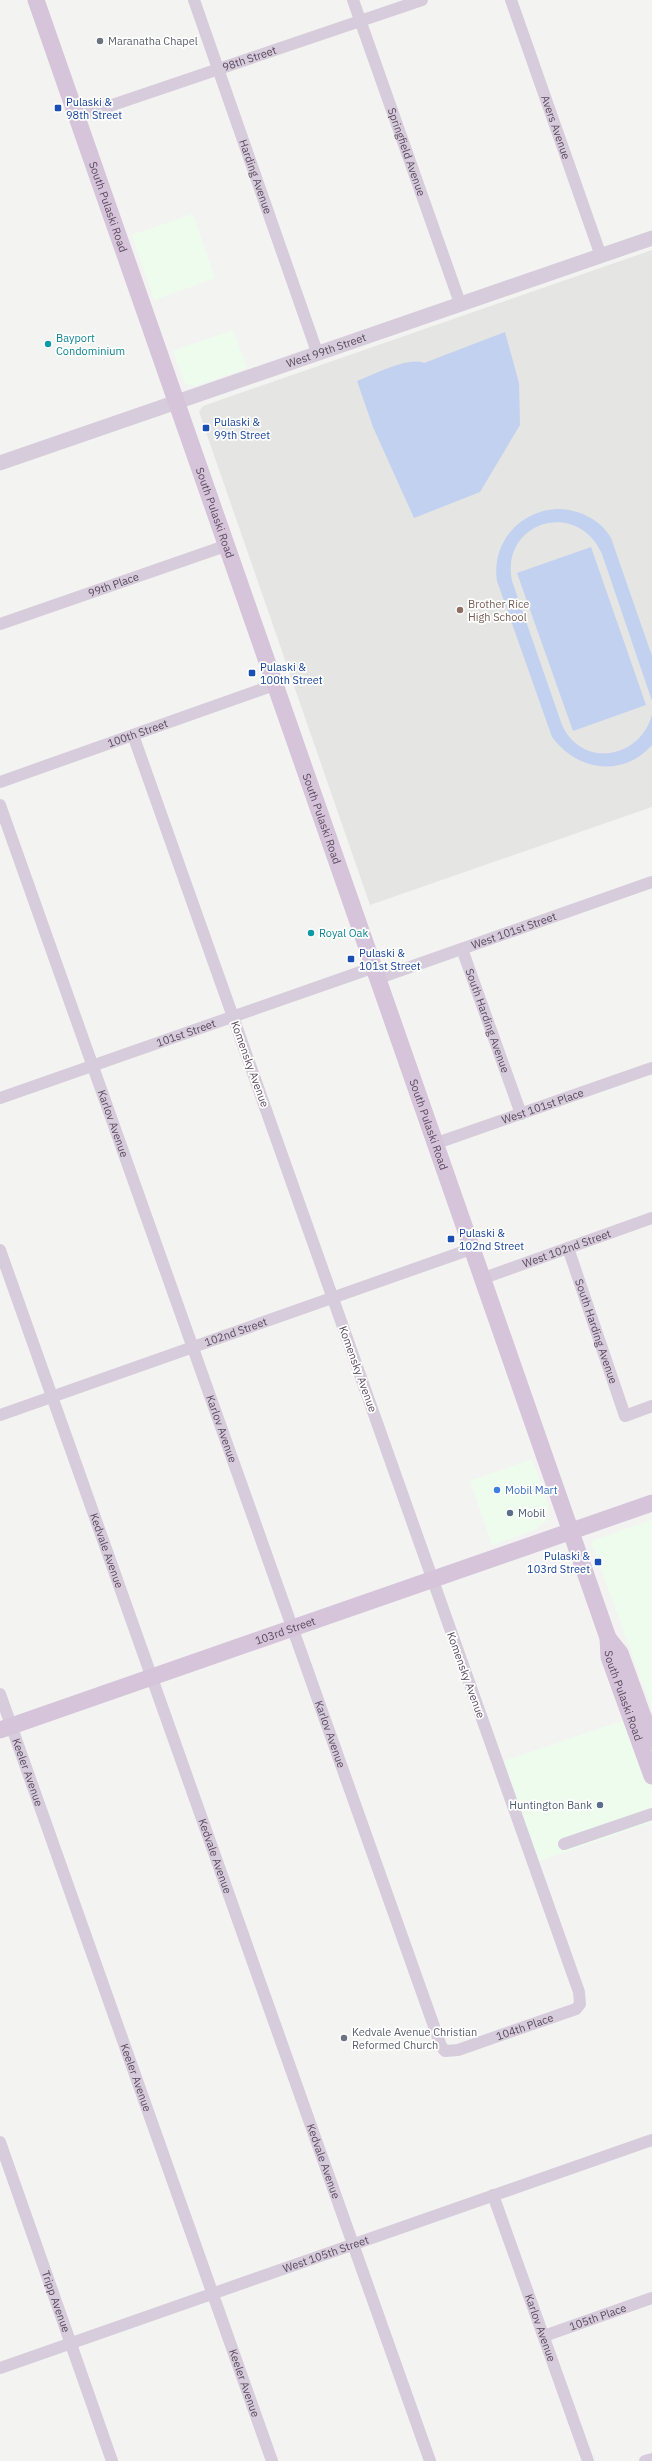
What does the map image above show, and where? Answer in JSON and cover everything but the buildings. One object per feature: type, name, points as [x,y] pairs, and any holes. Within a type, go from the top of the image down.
[{"type":"main road","name":"South Pulaski Road","points":[[36,0],[228,545],[274,685],[374,973],[608,1638],[609,1656],[652,1776]]},
{"type":"main road","name":"103rd Street","points":[[6,1728],[652,1503]]},
{"type":"main road","name":"South Pulaski Road","points":[[608,1638],[620,1652],[652,1741]]},
{"type":"street","name":"Harding Avenue","points":[[194,0],[317,352]]},
{"type":"street","name":"Springfield Avenue","points":[[353,0],[460,303]]},
{"type":"street","name":"98th Street","points":[[77,117],[361,22],[422,0]]},
{"type":"street","name":"Avers Avenue","points":[[511,0],[601,256]]},
{"type":"street","name":"West 99th Street","points":[[0,463],[177,400],[652,238]]},
{"type":"street","name":"99th Place","points":[[0,624],[228,545]]},
{"type":"street","name":"100th Street","points":[[0,782],[274,685]]},
{"type":"street","name":"Komensky Avenue","points":[[133,735],[579,1992],[580,2004]]},
{"type":"street","name":"Karlov Avenue","points":[[0,805],[291,1629],[438,2039],[445,2051]]},
{"type":"street","name":"West 101st Street","points":[[374,973],[462,949],[652,882]]},
{"type":"street","name":"South Harding Avenue","points":[[462,949],[521,1114]]},
{"type":"street","name":"101st Street","points":[[0,1098],[233,1016],[374,973]]},
{"type":"street","name":"West 101st Place","points":[[434,1144],[652,1068]]},
{"type":"street","name":"West 102nd Street","points":[[481,1279],[652,1218]]},
{"type":"street","name":"South Harding Avenue","points":[[568,1248],[625,1416],[652,1406]]},
{"type":"street","name":"102nd Street","points":[[0,1415],[471,1249]]},
{"type":"street","name":"Kedvale Avenue","points":[[0,1250],[150,1678],[430,2461]]},
{"type":"street","name":"Keeler Avenue","points":[[0,1694],[6,1728],[272,2461]]},
{"type":"street","points":[[564,1844],[652,1814]]},
{"type":"street","name":"104th Place","points":[[445,2051],[458,2050],[570,2012],[580,2004]]},
{"type":"street","name":"West 105th Street","points":[[0,2368],[652,2140]]},
{"type":"street","name":"Tripp Avenue","points":[[0,2142],[112,2461]]},
{"type":"street","name":"Karlov Avenue","points":[[493,2195],[588,2461]]},
{"type":"street","name":"105th Place","points":[[544,2336],[652,2298]]},
{"type":"street","points":[[645,2461],[652,2459]]},
{"type":"shaded area","points":[[193,214],[215,278],[154,300],[132,235]]},
{"type":"shaded area","name":"Brother Rice High School","points":[[652,250],[652,807],[370,905],[199,412],[203,406]]},
{"type":"shaded area","points":[[233,330],[247,368],[196,386],[189,385],[184,382],[173,351]]},
{"type":"shaded area","points":[[505,332],[519,383],[520,425],[480,492],[414,518],[373,427],[357,381],[400,364],[409,362],[424,363]]},
{"type":"shaded area","points":[[560,509],[575,511],[589,517],[602,526],[611,538],[652,656],[652,701],[602,554],[590,537],[576,526],[559,522],[543,524],[529,532],[517,544],[511,561],[512,581],[562,725],[571,739],[583,748],[596,753],[610,753],[624,749],[636,741],[646,729],[652,714],[652,745],[640,756],[628,762],[614,766],[600,766],[587,763],[574,757],[562,748],[552,737],[497,581],[496,566],[499,553],[504,541],[512,530],[522,521],[533,515],[546,510]]},
{"type":"shaded area","points":[[591,547],[646,705],[573,731],[517,573]]},
{"type":"shaded area","points":[[532,1459],[548,1505],[547,1520],[534,1530],[492,1545],[470,1481]]},
{"type":"shaded area","points":[[652,1520],[652,1709],[591,1541]]},
{"type":"shaded area","points":[[625,1720],[652,1790],[652,1822],[539,1861],[504,1761]]},
{"type":"place","name":"Maranatha Chapel","points":[[100,41]]},
{"type":"place","name":"Pulaski & 98th Street","points":[[58,108]]},
{"type":"place","name":"Bayport Condominium","points":[[48,344]]},
{"type":"place","name":"Pulaski & 99th Street","points":[[206,428]]},
{"type":"place","name":"Brother Rice High School","points":[[460,610]]},
{"type":"place","name":"Pulaski & 100th Street","points":[[252,673]]},
{"type":"place","name":"Royal Oak","points":[[311,933]]},
{"type":"place","name":"Pulaski & 101st Street","points":[[351,959]]},
{"type":"place","name":"Pulaski & 102nd Street","points":[[451,1239]]},
{"type":"place","name":"Mobil Mart","points":[[497,1490]]},
{"type":"place","name":"Mobil","points":[[510,1513]]},
{"type":"place","name":"Pulaski & 103rd Street","points":[[598,1562]]},
{"type":"place","name":"Huntington Bank","points":[[600,1805]]},
{"type":"place","name":"Kedvale Avenue Christian Reformed Church","points":[[344,2038]]}]
